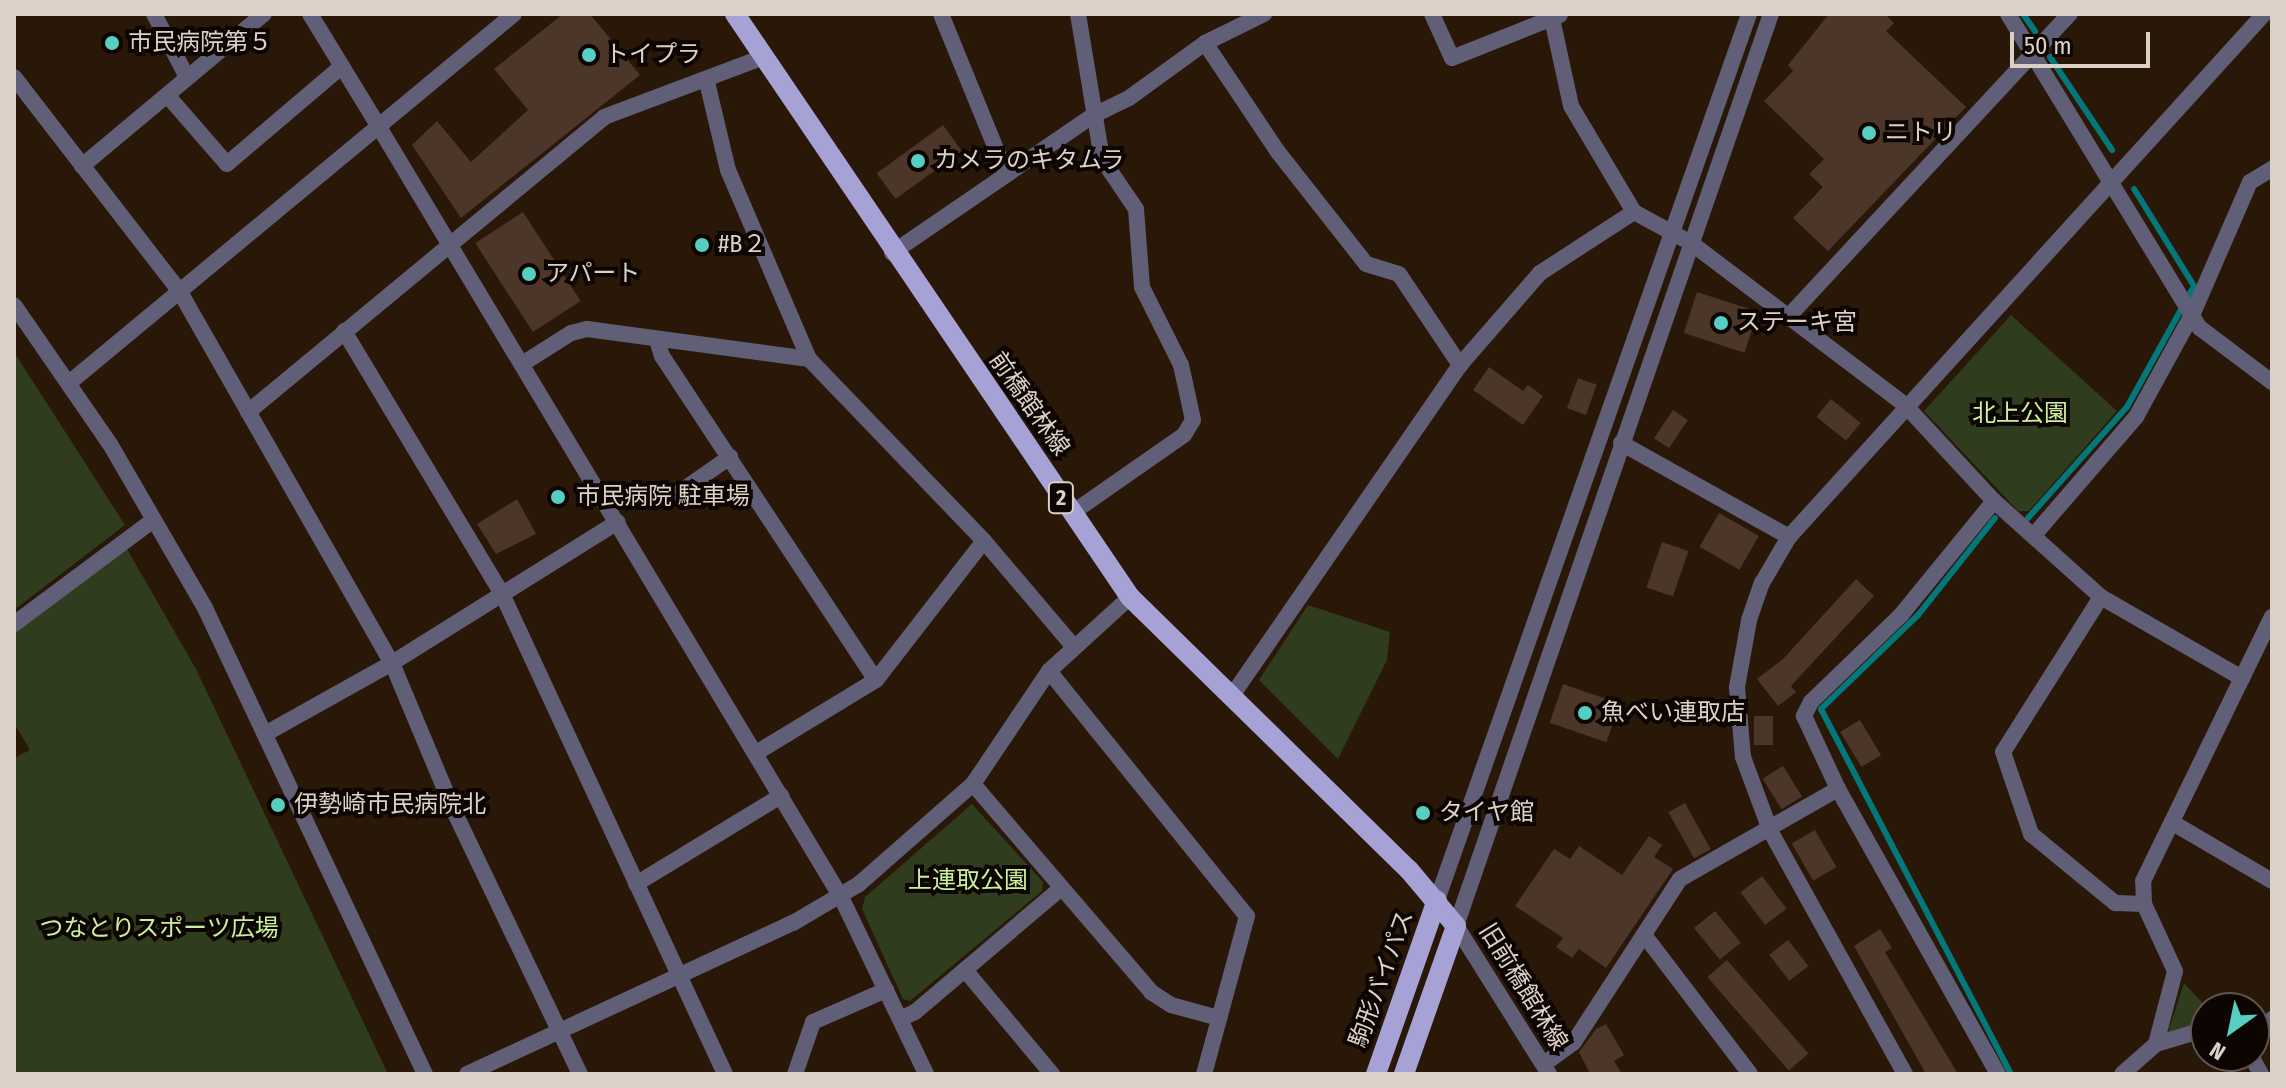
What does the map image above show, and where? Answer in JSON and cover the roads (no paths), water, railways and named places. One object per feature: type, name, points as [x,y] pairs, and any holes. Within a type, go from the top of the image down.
[{"type":"main road","name":"前橋館林線","points":[[735,14],[892,253],[1130,597],[1437,900],[1456,926]]},
{"type":"main road","name":"駒形バイパス","points":[[1376,1074],[1437,900]]},
{"type":"main road","points":[[1404,1074],[1456,926]]},
{"type":"street","points":[[154,14],[187,77]]},
{"type":"street","points":[[82,166],[264,14]]},
{"type":"street","points":[[310,14],[841,897],[926,1074]]},
{"type":"street","points":[[69,383],[514,14]]},
{"type":"street","points":[[941,14],[1005,171]]},
{"type":"street","points":[[1072,513],[1184,435],[1193,420],[1181,365],[1158,328],[1142,287],[1136,209],[1102,159],[1092,116],[1078,14]]},
{"type":"street","points":[[892,253],[1005,171],[1092,116],[1129,98],[1205,43],[1228,22],[1264,14]]},
{"type":"street","points":[[1432,14],[1452,58],[1555,16],[1571,106],[1634,212],[1691,243],[1905,405],[1994,501],[2101,597],[2242,678]]},
{"type":"street","points":[[1437,900],[1749,14]]},
{"type":"street","points":[[1456,926],[1771,14]]},
{"type":"street","points":[[2008,14],[2200,328],[2272,382]]},
{"type":"street","points":[[1788,317],[2070,14]]},
{"type":"street","points":[[1905,1074],[1770,830],[1743,757],[1737,687],[1749,620],[1762,583],[1789,537],[1905,405],[2264,14]]},
{"type":"street","points":[[1205,43],[1278,152],[1366,264],[1399,274],[1460,365]]},
{"type":"street","points":[[248,412],[604,117],[707,82],[764,57]]},
{"type":"street","points":[[167,95],[227,164],[342,66]]},
{"type":"street","points":[[14,77],[180,292],[392,663],[453,809],[580,1074]]},
{"type":"street","points":[[707,82],[728,170],[809,359],[984,541],[1074,647]]},
{"type":"street","points":[[2034,535],[2136,417],[2193,313],[2250,182],[2272,169]]},
{"type":"street","points":[[1231,697],[1460,365],[1540,273],[1634,212]]},
{"type":"street","points":[[14,305],[69,383],[205,608],[425,1074]]},
{"type":"street","points":[[522,364],[578,330],[809,359]]},
{"type":"street","points":[[344,331],[503,596],[725,1074]]},
{"type":"street","points":[[657,340],[662,356],[876,680]]},
{"type":"street","points":[[1621,443],[1789,537]]},
{"type":"street","points":[[677,494],[730,457]]},
{"type":"street","points":[[1994,501],[1902,614],[1804,709],[1838,789],[1998,1074]]},
{"type":"street","points":[[14,624],[152,521]]},
{"type":"street","points":[[265,734],[392,663],[618,522]]},
{"type":"street","points":[[756,753],[876,680],[984,541]]},
{"type":"street","points":[[467,1074],[841,897],[973,784],[1049,671],[1130,597]]},
{"type":"street","points":[[2101,597],[2003,752],[2031,834],[2115,903],[2144,904]]},
{"type":"street","points":[[2156,1044],[2175,971],[2144,904],[2143,881],[2272,617]]},
{"type":"street","points":[[1049,671],[1243,904],[1247,927],[1204,1074]]},
{"type":"street","points":[[973,784],[1161,1001],[1219,1018]]},
{"type":"street","points":[[1547,1069],[1574,1042],[1680,879],[1700,864],[1770,830],[1838,789]]},
{"type":"street","points":[[636,884],[781,796]]},
{"type":"street","points":[[2173,823],[2272,881]]},
{"type":"street","points":[[900,1019],[965,970],[1061,888]]},
{"type":"street","name":"旧前橋館林線","points":[[1456,926],[1547,1069]]},
{"type":"street","points":[[1645,936],[1750,1074]]},
{"type":"street","points":[[965,970],[1052,1074]]},
{"type":"street","points":[[795,1074],[813,1022],[886,990]]},
{"type":"street","points":[[2122,1074],[2156,1044],[2190,1034]]},
{"type":"waterway","points":[[2023,14],[2035,31]]},
{"type":"waterway","points":[[2050,57],[2112,150]]},
{"type":"waterway","points":[[2028,518],[2127,407],[2194,286],[2134,189]]},
{"type":"waterway","points":[[1995,518],[1918,615],[1821,709],[2011,1074]]},
{"type":"place","name":"市民病院第５","points":[[112,43]]},
{"type":"place","name":"トイプラ","points":[[589,55]]},
{"type":"place","name":"ニトリ","points":[[1869,133]]},
{"type":"place","name":"カメラのキタムラ","points":[[918,161]]},
{"type":"place","name":"#B２","points":[[702,245]]},
{"type":"place","name":"アパート","points":[[529,274]]},
{"type":"place","name":"ステーキ宮","points":[[1721,323]]},
{"type":"place","name":"市民病院 駐車場","points":[[558,497]]},
{"type":"place","name":"魚べい連取店","points":[[1585,713]]},
{"type":"place","name":"伊勢崎市民病院北","points":[[278,805]]},
{"type":"place","name":"タイヤ館","points":[[1423,813]]},
{"type":"park label","name":"北上公園","points":[[2020,414]]},
{"type":"park label","name":"上連取公園","points":[[968,881]]},
{"type":"park label","name":"つなとりスポーツ広場","points":[[159,929]]}]
